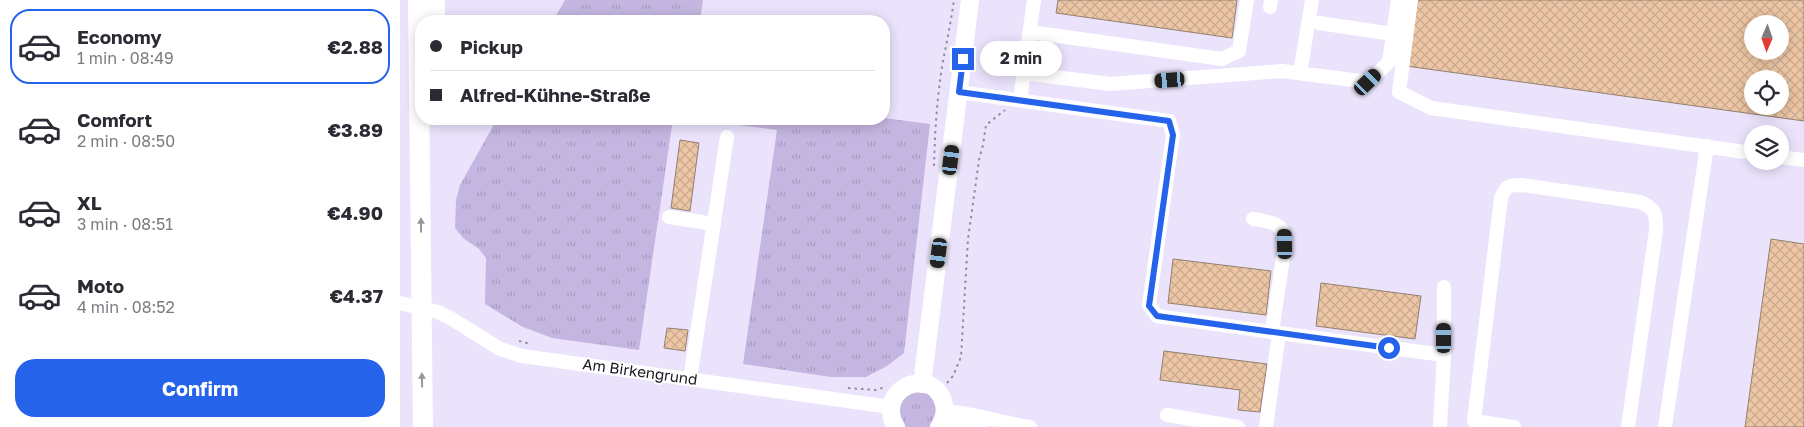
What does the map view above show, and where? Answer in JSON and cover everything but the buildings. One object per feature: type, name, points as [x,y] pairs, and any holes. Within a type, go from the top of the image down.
[{"type":"highway","points":[[418,0],[418,15]]},
{"type":"highway","points":[[435,0],[435,15]]},
{"type":"highway","points":[[420,125],[423,427]]},
{"type":"highway","points":[[421,178],[429,125]]},
{"type":"main road","points":[[922,384],[970,0]]},
{"type":"main road","points":[[896,427],[891,407],[893,400],[902,389],[915,384],[934,388],[939,393],[942,398],[942,420]]},
{"type":"street","points":[[1020,100],[1034,0]]},
{"type":"street","points":[[1030,32],[1222,59],[1239,51],[1247,0]]},
{"type":"street","points":[[1300,73],[1312,0]]},
{"type":"street","points":[[1024,73],[1110,84],[1282,71],[1368,82],[1389,62],[1398,0]]},
{"type":"street","points":[[1411,0],[1399,92],[1431,108],[1744,152]]},
{"type":"street","points":[[1319,23],[1393,34]]},
{"type":"street","points":[[959,92],[1169,121],[1173,135],[1149,306],[1157,316],[1444,355]]},
{"type":"street","points":[[690,380],[728,137]]},
{"type":"street","points":[[1665,427],[1707,146]]},
{"type":"street","points":[[1789,158],[1804,160]]},
{"type":"street","points":[[1514,427],[1474,421],[1501,198],[1504,190],[1510,185],[1522,185],[1640,202],[1650,206],[1656,215],[1656,230],[1628,427]]},
{"type":"street","points":[[669,217],[714,224]]},
{"type":"street","points":[[1253,219],[1270,222],[1280,227],[1285,234],[1266,427]]},
{"type":"street","points":[[1440,427],[1444,355],[1444,287]]},
{"type":"street","name":"Am Birkengrund","points":[[400,303],[438,312],[500,349],[522,356],[891,407]]},
{"type":"street","points":[[1167,415],[1238,427]]},
{"type":"street","points":[[942,420],[999,422],[1030,427]]},
{"type":"path","points":[[945,386],[953,376],[961,357],[968,240],[986,125],[1007,109]]},
{"type":"path","points":[[517,340],[530,344]]},
{"type":"path","points":[[847,388],[876,390]]},
{"type":"green space","points":[[565,0],[703,0],[701,15],[556,15]]},
{"type":"green space","points":[[890,119],[930,124],[904,353],[887,366],[866,377],[831,377],[743,364],[777,130],[738,125],[890,125]]},
{"type":"green space","points":[[494,125],[672,125],[639,350],[552,338],[523,327],[485,304],[486,258],[479,249],[463,238],[455,228],[456,200],[460,185]]},
{"type":"green space","points":[[911,391],[928,392],[939,406],[933,427],[903,427],[896,408]]},
{"type":"route","points":[[963,59],[959,92],[1169,121],[1173,135],[1149,306],[1157,316],[1389,348]]}]
